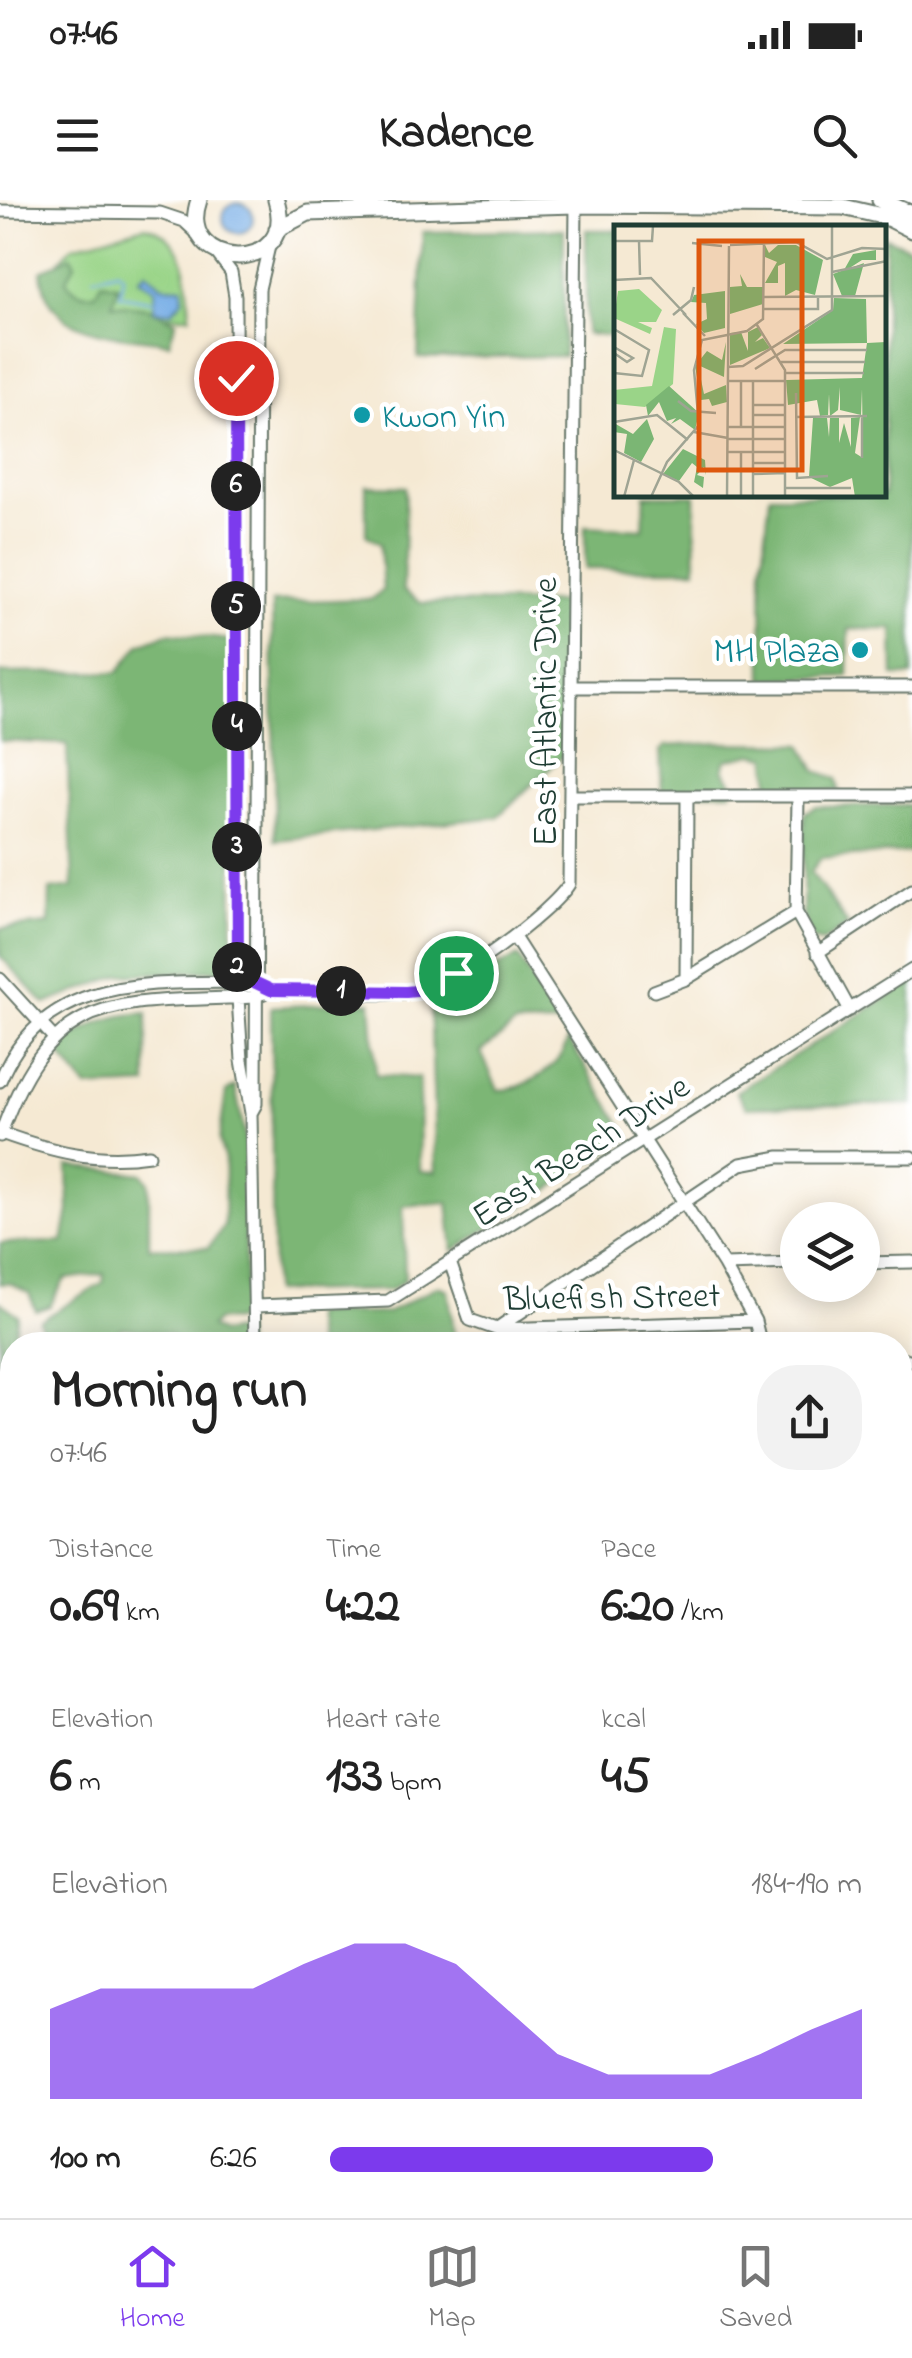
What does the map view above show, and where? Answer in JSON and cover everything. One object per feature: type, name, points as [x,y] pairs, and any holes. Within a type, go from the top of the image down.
[{"type":"main road","points":[[199,200],[198,230],[209,246],[244,257],[308,213],[576,203],[861,208],[912,230]]},
{"type":"main road","points":[[274,236],[276,200]]},
{"type":"main road","points":[[880,200],[912,214]]},
{"type":"street","name":"East Atlantic Drive","points":[[53,1037],[92,1014],[124,1004],[254,997],[271,990],[419,992],[514,937],[558,902],[569,884],[572,796],[576,203]]},
{"type":"street","points":[[0,211],[160,213],[189,224],[231,272],[235,296],[238,998],[245,1089],[252,1113],[255,1332]]},
{"type":"street","points":[[252,1113],[256,1104],[259,289],[274,236]]},
{"type":"street","points":[[572,687],[912,687]]},
{"type":"street","points":[[572,796],[912,796]]},
{"type":"street","points":[[686,979],[687,797]]},
{"type":"street","points":[[798,798],[796,912],[850,1010]]},
{"type":"street","points":[[817,953],[912,890]]},
{"type":"street","points":[[237,894],[254,894]]},
{"type":"street","points":[[654,991],[686,979],[796,912]]},
{"type":"street","points":[[514,937],[724,1265],[758,1332]]},
{"type":"street","name":"East Beach Drive","points":[[256,1306],[388,1302],[451,1266],[912,970]]},
{"type":"street","points":[[0,979],[53,1037],[27,1067],[0,1134],[60,1155],[122,1159],[149,1155]]},
{"type":"street","points":[[0,1081],[10,1058],[42,1024],[104,988],[254,982]]},
{"type":"street","name":"East Atlantic Drive","points":[[254,982],[271,990]]},
{"type":"street","points":[[496,1329],[741,1164],[762,1158],[912,1158]]},
{"type":"street","points":[[880,1263],[912,1262]]},
{"type":"street","points":[[724,1265],[780,1264]]},
{"type":"street","name":"Bluefish Street","points":[[451,1266],[470,1320],[496,1329],[755,1321]]},
{"type":"green space","points":[[145,226],[159,232],[178,249],[186,274],[190,316],[77,316],[43,278],[73,246]]},
{"type":"green space","points":[[564,229],[564,356],[418,358],[423,232]]},
{"type":"green space","points":[[586,230],[614,230],[614,336],[586,334]]},
{"type":"green space","points":[[887,238],[912,248],[912,676],[894,676],[893,629],[849,629],[848,676],[763,680],[762,570],[770,498],[887,498]]},
{"type":"green space","points":[[71,256],[75,264],[66,280],[72,287],[91,294],[96,293],[102,282],[119,286],[112,304],[149,308],[176,321],[169,343],[88,330],[56,310],[46,294],[41,271]]},
{"type":"green space","points":[[366,486],[406,487],[403,590],[421,603],[564,602],[564,755],[497,817],[275,840],[272,602],[372,599],[383,590],[380,544],[366,535]]},
{"type":"green space","points":[[645,498],[695,498],[696,569],[585,569],[585,526],[643,529]]},
{"type":"green space","points":[[168,633],[232,640],[233,961],[223,970],[120,975],[45,1004],[0,956],[0,929],[49,924],[50,890],[73,887],[67,744],[0,741],[0,673],[118,672],[140,644]]},
{"type":"green space","points":[[802,744],[816,771],[836,778],[839,791],[770,791],[768,757],[753,754],[726,760],[723,770],[733,784],[731,792],[662,793],[660,751],[665,746]]},
{"type":"green space","points":[[909,805],[912,852],[821,858],[811,872],[848,925],[822,942],[812,940],[803,915],[804,813],[816,807]]},
{"type":"green space","points":[[518,957],[559,1024],[515,1025],[481,1052],[498,1090],[520,1086],[541,1075],[558,1058],[568,1039],[630,1138],[453,1251],[448,1202],[403,1206],[405,1280],[390,1290],[273,1292],[271,1007],[371,1002],[376,1075],[419,1078],[420,1171],[436,1172],[430,998]]},
{"type":"green space","points":[[912,982],[912,1104],[746,1107],[736,1092]]},
{"type":"green space","points":[[147,1013],[147,1085],[87,1088],[55,1048],[98,1023]]},
{"type":"green space","points":[[235,1086],[245,1137],[245,1321],[217,1320],[210,1327],[219,1332],[123,1328],[116,1332],[43,1332],[40,1321],[103,1283],[104,1274],[65,1279],[50,1306],[36,1311],[29,1293],[9,1283],[0,1284],[0,1243],[63,1242],[69,1210],[68,1166],[143,1174],[149,1183],[149,1247],[208,1248],[224,1226],[225,1160],[219,1141],[226,1092]]},
{"type":"green space","points":[[438,1286],[448,1290],[454,1332],[314,1332],[312,1314],[387,1313]]},
{"type":"green space","points":[[0,1302],[18,1315],[15,1332],[0,1332]]},
{"type":"water","points":[[238,203],[248,208],[253,218],[248,228],[238,233],[228,228],[223,218],[228,208]]},
{"type":"water","points":[[146,272],[162,286],[182,287],[183,299],[171,312],[154,311],[155,289],[139,279]]},
{"type":"waterway","points":[[93,277],[118,271],[123,275],[120,295],[153,301]]},
{"type":"place","name":"Kwon Yin","points":[[362,415]]},
{"type":"place","name":"MH Plaza","points":[[860,650]]},
{"type":"route","points":[[236,378],[238,982],[254,982],[271,990],[419,992],[456,973]]}]
